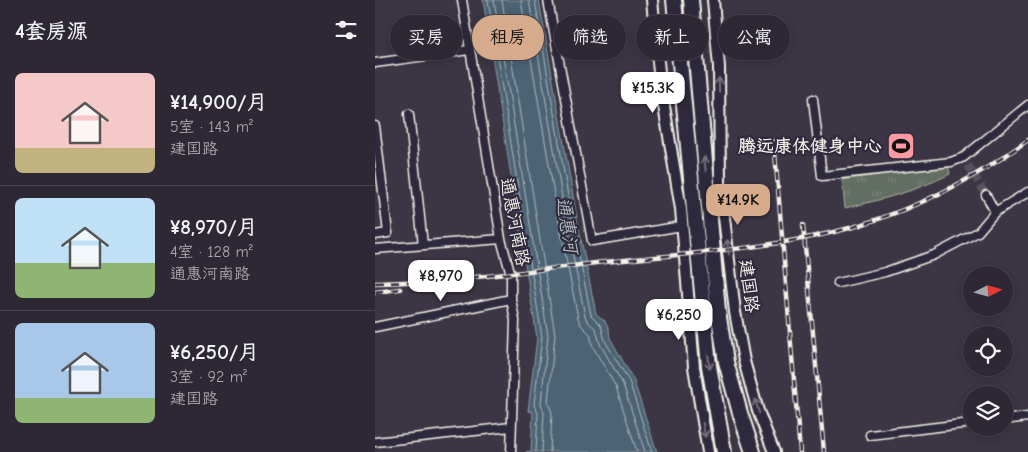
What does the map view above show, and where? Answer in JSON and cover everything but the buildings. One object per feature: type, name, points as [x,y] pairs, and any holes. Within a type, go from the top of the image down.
[{"type":"highway","points":[[674,0],[709,366],[724,452]]},
{"type":"highway","points":[[691,0],[718,311],[726,362],[753,452]]},
{"type":"main road","points":[[652,0],[660,82],[681,209],[694,366],[709,452]]},
{"type":"main road","name":"建国路","points":[[713,0],[719,67],[720,183],[735,312],[744,361],[758,411],[774,452]]},
{"type":"street","name":"通惠河南路","points":[[462,0],[501,239],[511,275],[511,299],[515,320],[511,452]]},
{"type":"street","points":[[548,0],[592,241],[682,226]]},
{"type":"street","points":[[375,63],[469,50]]},
{"type":"street","points":[[813,99],[822,176],[966,161],[1028,105]]},
{"type":"street","points":[[409,114],[423,245]]},
{"type":"street","points":[[375,126],[388,233],[375,235]]},
{"type":"street","points":[[838,283],[885,272],[933,255],[978,232],[995,212],[1028,192]]},
{"type":"street","points":[[986,195],[995,212]]},
{"type":"street","points":[[375,249],[501,239]]},
{"type":"street","points":[[375,327],[511,299]]},
{"type":"street","points":[[1013,419],[1028,417]]},
{"type":"street","points":[[870,435],[963,424]]},
{"type":"street","points":[[375,442],[511,427]]},
{"type":"green space","points":[[948,165],[950,174],[937,180],[872,202],[845,208],[842,180]]},
{"type":"water","points":[[483,0],[539,0],[542,15],[485,15]]},
{"type":"water","name":"通惠河","points":[[544,29],[577,219],[596,314],[605,321],[609,329],[610,338],[633,379],[657,452],[526,452],[531,451],[533,412],[528,411],[537,338],[493,60],[544,60]]},
{"type":"tunnel","points":[[968,165],[986,195]]},
{"type":"railway","points":[[375,283],[462,278],[734,249],[798,240],[860,225],[927,200],[989,167],[1028,140]]},
{"type":"railway","points":[[774,141],[800,452]]},
{"type":"railway","points":[[803,225],[824,452]]},
{"type":"railway","points":[[375,292],[400,289]]},
{"type":"place","name":"腾远康体健身中心","points":[[901,146]]}]
